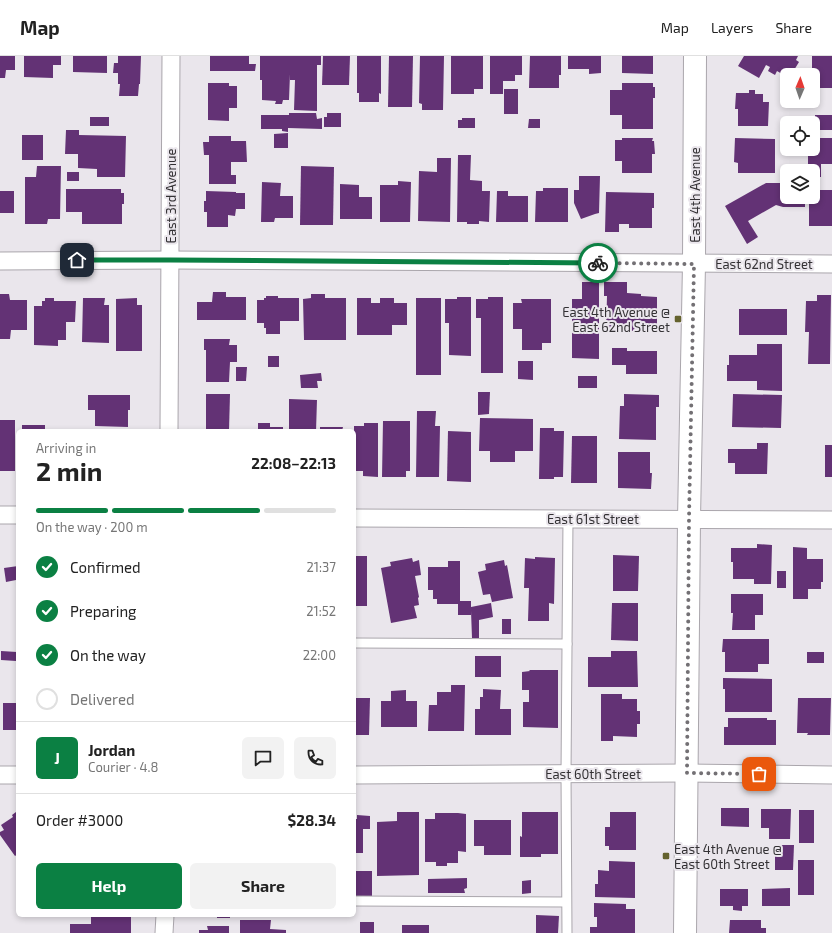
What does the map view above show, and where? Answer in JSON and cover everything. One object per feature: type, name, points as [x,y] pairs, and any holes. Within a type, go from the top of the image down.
[{"type":"main road","name":"East 4th Avenue","points":[[685,933],[689,519],[694,264],[695,56]]},
{"type":"street","name":"East 3rd Avenue","points":[[169,429],[171,56]]},
{"type":"street","name":"East 62nd Street","points":[[0,261],[170,260],[832,264]]},
{"type":"street","points":[[0,515],[16,515]]},
{"type":"street","name":"East 61st Street","points":[[356,518],[832,520]]},
{"type":"street","name":"East 60th Street","points":[[356,775],[687,773],[832,775]]},
{"type":"street","points":[[0,775],[16,775]]},
{"type":"street","points":[[164,933],[165,917]]},
{"type":"lane","points":[[567,933],[566,774],[568,519]]},
{"type":"lane","points":[[356,643],[567,644]]},
{"type":"lane","points":[[356,901],[566,902]]},
{"type":"building","points":[[0,56],[15,56],[15,70],[6,70],[5,78],[0,78]]},
{"type":"building","points":[[24,56],[61,56],[61,65],[53,65],[53,78],[24,77]]},
{"type":"building","points":[[73,56],[107,56],[107,73],[73,72]]},
{"type":"building","points":[[118,56],[141,56],[138,96],[119,96],[120,84],[118,84],[118,73],[113,73],[114,63],[118,63]]},
{"type":"building","points":[[210,56],[249,56],[249,64],[256,64],[255,71],[210,71]]},
{"type":"building","points":[[260,56],[321,56],[321,65],[317,65],[317,111],[294,110],[295,80],[290,80],[290,74],[289,100],[283,100],[282,104],[275,104],[276,101],[262,100]]},
{"type":"building","points":[[323,56],[350,56],[349,85],[322,85]]},
{"type":"building","points":[[357,56],[381,56],[381,94],[379,93],[379,102],[359,102],[359,93],[357,93]]},
{"type":"building","points":[[389,56],[413,56],[412,107],[388,107]]},
{"type":"building","points":[[420,56],[444,56],[443,110],[422,110],[422,104],[419,103]]},
{"type":"building","points":[[451,56],[483,56],[483,89],[474,89],[474,94],[451,94]]},
{"type":"building","points":[[490,56],[522,56],[522,75],[515,75],[515,81],[503,81],[503,94],[490,94]]},
{"type":"building","points":[[530,56],[561,56],[559,88],[529,88]]},
{"type":"building","points":[[568,56],[601,56],[601,73],[589,74],[589,69],[568,69]]},
{"type":"building","points":[[622,56],[653,56],[653,74],[622,73]]},
{"type":"building","points":[[744,56],[798,56],[796,60],[799,62],[795,68],[780,68],[780,73],[777,71],[775,75],[768,71],[770,67],[766,65],[759,78],[738,66]]},
{"type":"building","points":[[812,56],[832,56],[832,88],[820,88],[820,68],[812,68]]},
{"type":"building","points":[[208,83],[229,83],[229,86],[237,86],[237,108],[229,108],[229,121],[208,120]]},
{"type":"building","points":[[622,83],[653,83],[653,87],[655,87],[655,98],[653,98],[653,129],[622,129],[622,115],[610,115],[610,90],[622,90]]},
{"type":"building","points":[[504,89],[518,89],[518,114],[504,114]]},
{"type":"building","points":[[749,90],[755,90],[755,94],[763,94],[763,102],[769,102],[768,126],[738,126],[738,109],[735,109],[736,93],[749,93]]},
{"type":"building","points":[[289,113],[316,113],[317,119],[322,118],[322,129],[288,128],[288,132],[282,131],[282,129],[261,129],[261,115],[289,115]]},
{"type":"building","points":[[327,113],[341,113],[341,127],[324,127],[324,117],[327,117]]},
{"type":"building","points":[[832,115],[832,130],[820,130],[820,116],[815,116]]},
{"type":"building","points":[[90,117],[109,117],[109,126],[90,126]]},
{"type":"building","points":[[462,118],[475,118],[475,128],[458,128],[458,120],[462,120]]},
{"type":"building","points":[[529,119],[540,119],[540,128],[528,128]]},
{"type":"building","points":[[66,130],[79,130],[79,135],[126,136],[125,177],[97,177],[97,169],[78,168],[78,154],[65,154]]},
{"type":"building","points":[[288,133],[288,148],[274,148],[274,134]]},
{"type":"building","points":[[22,135],[43,135],[43,160],[22,160]]},
{"type":"building","points":[[209,136],[231,136],[231,141],[246,141],[247,162],[231,162],[231,175],[236,175],[236,184],[209,184],[209,155],[204,155],[203,142],[209,142]]},
{"type":"building","points":[[622,138],[653,138],[652,141],[654,141],[655,154],[652,154],[652,173],[622,173],[622,161],[615,161],[615,140],[622,140]]},
{"type":"building","points":[[735,138],[775,139],[775,173],[738,173],[738,163],[734,162]]},
{"type":"building","points":[[820,138],[832,138],[832,164],[821,164],[821,177],[820,164],[808,164],[808,156],[820,156]]},
{"type":"building","points":[[458,155],[471,155],[470,180],[482,181],[482,191],[490,191],[489,222],[479,221],[479,224],[467,224],[467,222],[457,222]]},
{"type":"building","points":[[437,158],[451,158],[450,222],[418,221],[419,171],[437,172]]},
{"type":"building","points":[[37,166],[61,166],[60,219],[48,219],[47,224],[25,224],[25,177],[36,177]]},
{"type":"building","points":[[301,166],[334,167],[333,225],[300,225]]},
{"type":"building","points":[[67,172],[79,172],[79,181],[67,181]]},
{"type":"building","points":[[579,176],[600,176],[599,213],[581,219],[574,203],[574,190],[579,190]]},
{"type":"building","points":[[398,181],[411,182],[410,222],[380,222],[380,185],[398,185]]},
{"type":"building","points":[[262,182],[281,183],[280,196],[293,196],[293,218],[275,218],[274,222],[261,222]]},
{"type":"building","points":[[766,183],[780,183],[780,204],[805,204],[805,207],[783,207],[776,205],[748,221],[758,237],[747,244],[725,206]]},
{"type":"building","points":[[340,184],[359,185],[359,197],[372,197],[372,219],[340,219]]},
{"type":"building","points":[[543,188],[568,188],[568,222],[535,222],[536,191],[543,191]]},
{"type":"building","points":[[66,189],[121,189],[121,193],[124,193],[124,204],[122,204],[122,224],[82,224],[82,212],[66,212]]},
{"type":"building","points":[[820,190],[832,190],[832,226],[809,226],[809,204],[820,204]]},
{"type":"building","points":[[0,191],[14,191],[14,213],[0,213]]},
{"type":"building","points":[[206,191],[245,193],[245,209],[236,209],[235,216],[228,215],[228,227],[207,227],[207,212],[204,212]]},
{"type":"building","points":[[497,191],[508,191],[508,196],[528,196],[528,222],[496,222]]},
{"type":"building","points":[[606,192],[654,193],[652,228],[629,228],[629,224],[619,224],[619,232],[605,232]]},
{"type":"building","points":[[582,282],[599,282],[599,359],[572,358],[572,299],[582,299]]},
{"type":"building","points":[[604,282],[627,282],[627,293],[657,297],[657,331],[606,331],[607,296],[604,296]]},
{"type":"building","points":[[213,292],[226,292],[226,297],[246,297],[246,320],[197,320],[197,302],[212,302]]},
{"type":"building","points":[[0,294],[9,294],[10,300],[27,300],[27,330],[11,330],[10,339],[0,339]]},
{"type":"building","points":[[311,294],[325,294],[325,298],[346,298],[346,340],[304,340],[303,299],[311,298]]},
{"type":"building","points":[[817,295],[831,295],[830,364],[808,364],[809,332],[805,332],[806,301],[817,301]]},
{"type":"building","points":[[266,296],[278,296],[278,298],[299,298],[299,321],[280,321],[280,334],[266,334],[264,323],[257,323],[257,300],[264,300]]},
{"type":"building","points":[[457,297],[471,297],[471,356],[449,355],[449,323],[445,323],[445,299],[457,299]]},
{"type":"building","points":[[488,297],[503,297],[503,373],[481,373],[481,318],[476,318],[476,299],[488,299]]},
{"type":"building","points":[[45,298],[54,298],[54,301],[76,301],[75,322],[66,322],[66,340],[58,340],[58,346],[34,345],[34,306],[42,306],[42,301],[45,301]]},
{"type":"building","points":[[83,298],[105,298],[104,305],[109,305],[109,343],[82,342]]},
{"type":"building","points":[[137,298],[137,305],[142,305],[142,351],[116,351],[116,299]]},
{"type":"building","points":[[357,298],[371,298],[371,303],[380,303],[380,298],[394,298],[394,303],[407,303],[407,325],[392,325],[392,335],[357,335]]},
{"type":"building","points":[[416,298],[441,298],[441,375],[416,375]]},
{"type":"building","points":[[521,299],[551,299],[551,343],[542,343],[542,350],[522,350],[522,329],[513,329],[513,303],[522,303]]},
{"type":"building","points":[[739,309],[787,309],[787,335],[739,335]]},
{"type":"building","points":[[204,339],[230,339],[229,345],[237,345],[237,362],[230,362],[229,382],[206,382],[206,350],[204,350]]},
{"type":"building","points":[[757,344],[782,344],[782,391],[757,390],[757,381],[727,381],[727,365],[729,365],[729,355],[757,355]]},
{"type":"building","points":[[612,348],[627,348],[627,351],[657,351],[657,374],[626,374],[626,365],[612,365]]},
{"type":"building","points":[[268,356],[279,356],[279,367],[268,367]]},
{"type":"building","points":[[518,361],[533,361],[533,380],[518,379]]},
{"type":"building","points":[[236,367],[247,367],[246,381],[236,381]]},
{"type":"building","points":[[321,373],[322,381],[317,381],[318,388],[301,388],[300,375]]},
{"type":"building","points":[[578,376],[597,376],[597,388],[578,388]]},
{"type":"building","points":[[478,392],[490,392],[489,414],[478,415]]},
{"type":"building","points":[[206,394],[230,394],[229,429],[206,429]]},
{"type":"building","points":[[624,394],[659,395],[659,407],[656,407],[656,440],[619,439],[620,406],[624,406]]},
{"type":"building","points":[[733,394],[782,395],[781,428],[732,427]]},
{"type":"building","points":[[88,395],[130,395],[128,427],[95,426],[95,410],[88,410]]},
{"type":"building","points":[[289,399],[317,400],[316,429],[289,429]]},
{"type":"building","points":[[417,411],[436,411],[435,426],[440,426],[439,477],[416,477]]},
{"type":"building","points":[[480,418],[533,419],[533,451],[515,451],[515,462],[490,462],[490,451],[479,451]]},
{"type":"building","points":[[0,420],[15,420],[15,471],[0,471]]},
{"type":"building","points":[[383,421],[410,421],[410,471],[406,471],[406,477],[382,477]]},
{"type":"building","points":[[258,423],[270,423],[270,427],[283,427],[283,429],[258,429]]},
{"type":"building","points":[[364,423],[378,423],[378,477],[363,476],[363,471],[356,471],[356,429],[354,429],[354,426],[364,426]]},
{"type":"building","points":[[22,425],[45,425],[45,429],[22,429]]},
{"type":"building","points":[[320,427],[343,427],[342,429],[320,429]]},
{"type":"building","points":[[540,428],[554,428],[554,431],[564,431],[563,477],[554,477],[554,479],[539,479]]},
{"type":"building","points":[[448,431],[471,432],[471,482],[447,481]]},
{"type":"building","points":[[572,436],[597,436],[597,483],[571,483]]},
{"type":"building","points":[[757,443],[768,443],[767,474],[735,474],[735,463],[728,463],[728,449],[757,449]]},
{"type":"building","points":[[825,445],[832,445],[832,477],[825,477]]},
{"type":"building","points":[[618,452],[650,452],[650,473],[652,473],[651,489],[618,488]]},
{"type":"building","points":[[757,544],[772,545],[771,584],[754,584],[754,579],[733,579],[731,548],[757,548]]},
{"type":"building","points":[[793,547],[807,548],[807,559],[823,559],[823,582],[821,582],[821,589],[808,589],[808,599],[793,599]]},
{"type":"building","points":[[613,555],[639,556],[638,591],[613,591]]},
{"type":"building","points":[[356,556],[367,556],[367,606],[356,606]]},
{"type":"building","points":[[535,557],[555,558],[554,604],[549,603],[549,621],[528,621],[529,588],[524,588],[525,558],[535,559]]},
{"type":"building","points":[[412,558],[413,562],[419,560],[421,575],[415,576],[419,597],[419,605],[414,606],[417,618],[391,623],[381,568],[391,566],[390,562]]},
{"type":"building","points":[[504,560],[505,566],[507,565],[513,598],[492,602],[490,594],[483,595],[478,572],[486,570],[485,564]]},
{"type":"building","points":[[448,561],[460,561],[460,601],[471,601],[471,607],[491,603],[493,617],[479,620],[479,638],[472,638],[471,611],[471,615],[458,615],[458,604],[437,604],[437,599],[433,599],[433,590],[428,590],[428,567],[448,567]]},
{"type":"building","points":[[16,566],[16,580],[6,582],[4,568]]},
{"type":"building","points":[[777,571],[786,571],[786,588],[777,588]]},
{"type":"building","points":[[731,594],[763,594],[763,615],[755,615],[755,630],[732,630],[733,613],[731,613]]},
{"type":"building","points":[[612,603],[638,603],[638,641],[611,640]]},
{"type":"building","points":[[502,619],[511,619],[511,634],[502,634]]},
{"type":"building","points":[[723,639],[769,639],[769,664],[758,664],[758,672],[725,672],[725,652],[722,652]]},
{"type":"building","points":[[1,651],[16,652],[16,661],[1,660]]},
{"type":"building","points":[[611,651],[637,651],[638,687],[588,687],[588,657],[611,657]]},
{"type":"building","points":[[807,652],[824,652],[824,663],[807,663]]},
{"type":"building","points":[[475,656],[501,656],[501,677],[475,677]]},
{"type":"building","points":[[529,670],[558,670],[558,728],[523,727],[523,702],[529,702],[529,690],[522,690],[522,672],[530,671]]},
{"type":"building","points":[[723,678],[772,679],[772,712],[725,712],[725,689],[723,689]]},
{"type":"building","points":[[451,685],[465,685],[464,731],[428,731],[429,705],[437,705],[437,692],[451,692]]},
{"type":"building","points":[[483,689],[501,690],[500,709],[511,709],[511,735],[475,735],[475,709],[480,709],[480,697],[483,697]]},
{"type":"building","points":[[406,690],[406,701],[417,701],[417,727],[381,727],[381,701],[391,701],[391,691]]},
{"type":"building","points":[[601,694],[622,694],[622,699],[637,699],[637,711],[640,711],[640,724],[637,724],[637,737],[613,736],[613,741],[601,741]]},
{"type":"building","points":[[356,698],[370,698],[369,735],[356,735]]},
{"type":"building","points":[[798,698],[831,698],[830,735],[807,735],[808,733],[797,733]]},
{"type":"building","points":[[3,703],[16,703],[16,730],[3,730]]},
{"type":"building","points":[[728,718],[767,718],[767,720],[776,720],[776,745],[724,745],[724,727],[728,727]]},
{"type":"building","points":[[721,808],[749,808],[749,827],[721,826]]},
{"type":"building","points":[[761,809],[791,809],[790,839],[769,839],[769,828],[761,828]]},
{"type":"building","points":[[799,810],[814,810],[814,843],[799,843]]},
{"type":"building","points":[[16,812],[15,856],[0,835],[0,832],[4,830],[1,825],[13,817],[12,815]]},
{"type":"building","points":[[397,812],[419,812],[419,875],[377,876],[377,822],[397,821]]},
{"type":"building","points":[[522,812],[558,812],[558,854],[541,854],[541,857],[520,857]]},
{"type":"building","points":[[610,812],[636,812],[636,850],[609,850],[609,846],[605,846],[605,827],[610,827]]},
{"type":"building","points":[[435,813],[466,814],[466,852],[458,851],[458,863],[447,863],[447,866],[436,866],[436,862],[425,862],[425,819],[435,819]]},
{"type":"building","points":[[357,815],[370,816],[370,829],[363,829],[363,853],[356,853]]},
{"type":"building","points":[[474,820],[511,820],[511,855],[484,855],[484,846],[474,846]]},
{"type":"building","points":[[775,845],[794,845],[793,870],[775,870]]},
{"type":"building","points":[[798,860],[814,860],[814,895],[798,895]]},
{"type":"building","points":[[609,861],[635,862],[635,898],[595,897],[595,884],[598,884],[598,870],[609,871]]},
{"type":"building","points":[[356,871],[372,871],[372,896],[356,896]]},
{"type":"building","points":[[467,878],[467,888],[464,889],[465,893],[428,893],[428,879]]},
{"type":"building","points":[[531,880],[531,893],[522,894],[522,881]]},
{"type":"building","points":[[790,888],[790,906],[762,906],[762,889]]},
{"type":"building","points":[[720,889],[748,889],[748,906],[742,906],[742,911],[733,910],[733,906],[720,906]]},
{"type":"building","points":[[594,903],[626,904],[626,909],[635,909],[635,933],[590,933],[590,927],[597,927],[597,917],[594,917]]},
{"type":"building","points":[[536,915],[559,916],[558,933],[536,933]]},
{"type":"building","points":[[91,917],[131,917],[131,933],[70,933],[70,924],[91,924]]},
{"type":"building","points":[[217,917],[230,917],[230,918]]},
{"type":"building","points":[[240,920],[271,920],[270,929],[286,930],[286,933],[240,933]]},
{"type":"building","points":[[730,920],[761,920],[761,928],[766,928],[766,933],[729,933]]},
{"type":"building","points":[[360,922],[374,922],[374,933],[360,933]]},
{"type":"building","points":[[402,925],[429,925],[429,933],[402,933]]},
{"type":"building","points":[[207,926],[229,926],[229,933],[199,933],[199,930],[208,930]]},
{"type":"way so far","points":[[598,263],[694,264],[689,519],[687,773],[759,774]]},
{"type":"place","name":"East 4th Avenue @ East 62nd Street","points":[[678,319]]},
{"type":"place","name":"East 4th Avenue @ East 60th Street","points":[[666,856]]},
{"type":"route","points":[[77,260],[598,263]]}]
